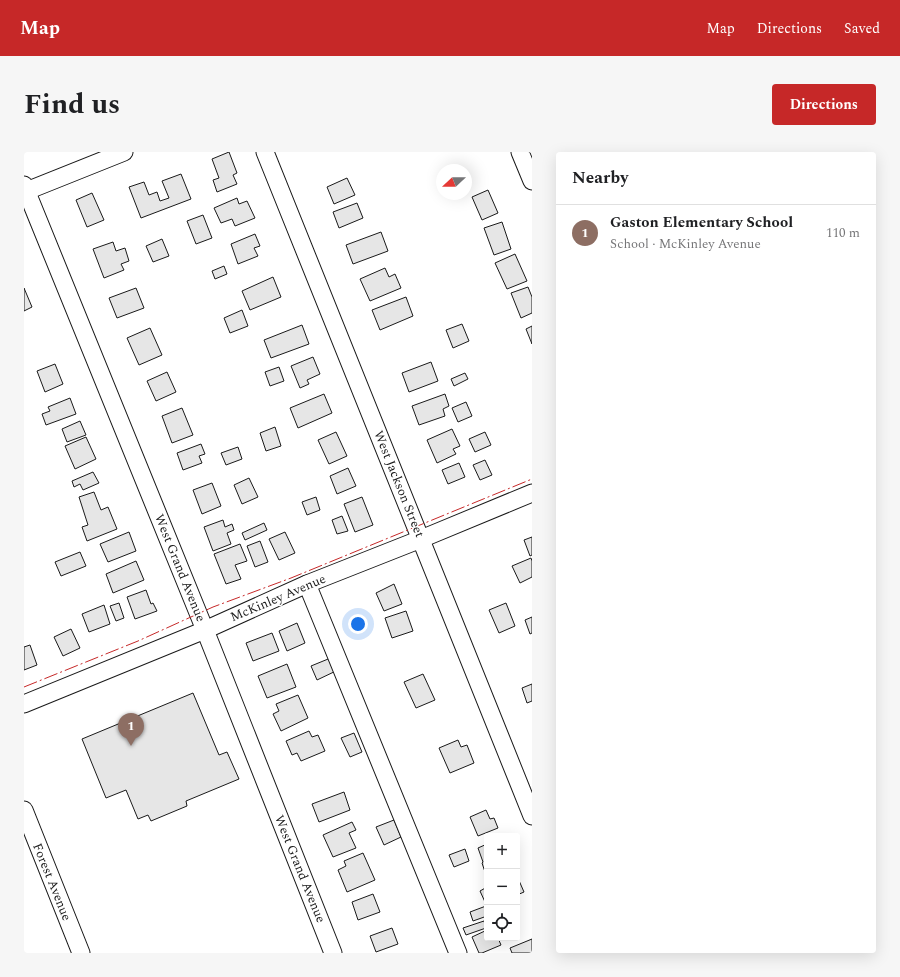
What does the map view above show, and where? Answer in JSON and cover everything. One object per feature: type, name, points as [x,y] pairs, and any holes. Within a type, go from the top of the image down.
[{"type":"street","points":[[25,189],[124,152]]},
{"type":"street","name":"West Jackson Street","points":[[265,152],[532,816]]},
{"type":"street","points":[[520,152],[532,181]]},
{"type":"street","name":"West Grand Avenue","points":[[25,189],[205,630],[333,953]]},
{"type":"street","name":"McKinley Avenue","points":[[24,704],[205,630],[307,584],[532,493]]},
{"type":"street","points":[[307,584],[458,953]]},
{"type":"street","name":"Forest Avenue","points":[[24,810],[81,953]]},
{"type":"building","points":[[229,152],[237,173],[233,175],[237,184],[217,192],[213,180],[219,178],[212,159]]},
{"type":"building","points":[[181,174],[191,199],[141,218],[129,187],[144,182],[149,195],[157,192],[160,201],[169,198],[162,181]]},
{"type":"building","points":[[347,178],[355,195],[334,204],[327,187]]},
{"type":"building","points":[[488,190],[498,213],[482,220],[472,197]]},
{"type":"building","points":[[92,193],[104,220],[87,227],[76,200]]},
{"type":"building","points":[[237,198],[239,204],[247,201],[255,218],[235,226],[232,219],[221,223],[214,208]]},
{"type":"building","points":[[357,203],[363,218],[339,228],[333,212]]},
{"type":"building","points":[[203,215],[212,238],[196,244],[187,221]]},
{"type":"building","points":[[502,222],[511,249],[494,255],[484,228]]},
{"type":"building","points":[[381,232],[388,251],[353,264],[346,245]]},
{"type":"building","points":[[255,234],[260,246],[254,248],[258,256],[238,264],[231,244]]},
{"type":"building","points":[[162,239],[169,256],[153,262],[146,246]]},
{"type":"building","points":[[113,242],[116,251],[125,248],[129,261],[121,264],[124,270],[104,278],[93,249]]},
{"type":"building","points":[[515,254],[527,281],[507,289],[495,263]]},
{"type":"building","points":[[224,266],[227,274],[215,279],[212,271]]},
{"type":"building","points":[[385,268],[389,277],[395,274],[401,288],[370,301],[360,279]]},
{"type":"building","points":[[273,277],[281,297],[250,310],[242,291]]},
{"type":"building","points":[[528,287],[532,297],[532,313],[521,318],[511,293]]},
{"type":"building","points":[[24,288],[32,307],[24,311]]},
{"type":"building","points":[[136,288],[144,308],[117,318],[109,298]]},
{"type":"building","points":[[406,297],[413,316],[380,330],[372,310]]},
{"type":"building","points":[[242,310],[248,326],[230,333],[224,318]]},
{"type":"building","points":[[462,324],[469,341],[453,348],[446,330]]},
{"type":"building","points":[[302,325],[309,344],[271,358],[264,340]]},
{"type":"building","points":[[532,326],[532,344],[526,329]]},
{"type":"building","points":[[150,328],[162,355],[139,365],[127,338]]},
{"type":"building","points":[[313,357],[320,374],[307,380],[309,384],[300,388],[291,366]]},
{"type":"building","points":[[431,362],[438,381],[409,392],[402,373]]},
{"type":"building","points":[[55,364],[63,384],[45,392],[37,371]]},
{"type":"building","points":[[279,367],[284,381],[270,386],[265,372]]},
{"type":"building","points":[[167,372],[176,392],[156,401],[147,381]]},
{"type":"building","points":[[465,373],[468,379],[454,386],[451,379]]},
{"type":"building","points":[[324,394],[332,413],[298,428],[290,408]]},
{"type":"building","points":[[445,394],[449,406],[443,409],[445,416],[419,425],[412,406]]},
{"type":"building","points":[[70,398],[76,414],[46,425],[42,414],[50,411],[48,407]]},
{"type":"building","points":[[466,402],[472,416],[458,422],[452,408]]},
{"type":"building","points":[[182,408],[193,435],[172,443],[162,416]]},
{"type":"building","points":[[80,421],[86,435],[67,442],[62,429]]},
{"type":"building","points":[[275,427],[281,446],[266,451],[260,433]]},
{"type":"building","points":[[452,429],[460,446],[453,449],[456,454],[437,463],[427,440]]},
{"type":"building","points":[[336,432],[347,456],[329,464],[318,440]]},
{"type":"building","points":[[485,432],[491,445],[475,452],[469,439]]},
{"type":"building","points":[[86,437],[96,459],[75,469],[65,446]]},
{"type":"building","points":[[201,444],[205,454],[199,456],[202,463],[183,470],[177,453]]},
{"type":"building","points":[[238,447],[242,459],[226,465],[221,453]]},
{"type":"building","points":[[485,460],[492,475],[480,480],[473,465]]},
{"type":"building","points":[[459,463],[465,477],[448,484],[442,470]]},
{"type":"building","points":[[348,468],[356,486],[337,494],[330,476]]},
{"type":"building","points":[[93,472],[99,483],[83,490],[80,484],[74,487],[72,481]]},
{"type":"building","points":[[249,478],[258,497],[242,504],[234,485]]},
{"type":"building","points":[[212,483],[221,506],[202,514],[193,490]]},
{"type":"building","points":[[94,492],[101,510],[108,507],[117,529],[87,541],[82,527],[88,525],[79,497]]},
{"type":"building","points":[[316,497],[320,510],[307,515],[302,502]]},
{"type":"building","points":[[362,497],[373,525],[355,532],[344,504]]},
{"type":"building","points":[[342,516],[348,531],[337,534],[332,520]]},
{"type":"building","points":[[223,520],[225,527],[232,524],[234,530],[227,533],[231,544],[213,551],[204,527]]},
{"type":"building","points":[[264,523],[267,530],[245,540],[242,533]]},
{"type":"building","points":[[129,532],[136,551],[108,562],[100,544]]},
{"type":"building","points":[[285,532],[295,553],[279,560],[269,539]]},
{"type":"building","points":[[532,537],[532,555],[530,556],[524,540]]},
{"type":"building","points":[[260,541],[268,562],[255,567],[247,546]]},
{"type":"building","points":[[240,544],[247,561],[235,565],[241,579],[226,584],[214,554]]},
{"type":"building","points":[[80,552],[86,566],[61,576],[55,562]]},
{"type":"building","points":[[531,558],[532,577],[520,583],[512,566]]},
{"type":"building","points":[[136,561],[144,580],[113,593],[106,574]]},
{"type":"building","points":[[394,584],[402,604],[384,611],[376,593]]},
{"type":"building","points":[[146,590],[151,604],[153,603],[157,611],[135,619],[127,597]]},
{"type":"building","points":[[119,603],[124,618],[116,621],[110,606]]},
{"type":"building","points":[[506,603],[515,626],[499,633],[489,610]]},
{"type":"building","points":[[104,605],[110,624],[89,632],[82,614]]},
{"type":"building","points":[[406,611],[413,631],[392,638],[385,618]]},
{"type":"building","points":[[532,617],[532,633],[530,634],[525,620]]},
{"type":"building","points":[[297,623],[305,643],[287,651],[279,631]]},
{"type":"building","points":[[71,629],[80,648],[63,656],[54,637]]},
{"type":"building","points":[[272,633],[279,651],[253,661],[246,643]]},
{"type":"building","points":[[30,645],[37,665],[24,670],[24,647]]},
{"type":"building","points":[[333,657],[338,670],[317,680],[311,666]]},
{"type":"building","points":[[287,664],[296,687],[267,698],[258,676]]},
{"type":"building","points":[[423,674],[435,700],[416,708],[404,682]]},
{"type":"building","points":[[532,684],[532,701],[527,703],[522,688]]},
{"type":"building","points":[[193,693],[219,755],[227,752],[239,779],[186,801],[187,806],[151,821],[148,815],[138,819],[126,790],[106,798],[82,739]]},
{"type":"building","points":[[298,695],[308,718],[281,731],[273,714],[279,711],[276,704]]},
{"type":"building","points":[[309,731],[312,737],[318,735],[325,751],[301,761],[297,753],[292,755],[286,741]]},
{"type":"building","points":[[354,733],[362,752],[350,757],[341,738]]},
{"type":"building","points":[[458,740],[461,747],[467,745],[474,763],[450,773],[439,748]]},
{"type":"building","points":[[344,792],[350,810],[319,822],[312,804]]},
{"type":"building","points":[[486,810],[490,819],[494,818],[498,828],[478,836],[470,817]]},
{"type":"building","points":[[394,820],[401,837],[384,845],[376,827]]},
{"type":"building","points":[[352,822],[356,830],[349,833],[356,848],[333,857],[323,835]]},
{"type":"building","points":[[484,845],[484,869],[483,862],[478,848]]},
{"type":"building","points":[[465,849],[469,861],[454,867],[449,855]]},
{"type":"building","points":[[363,853],[375,880],[347,892],[338,870],[346,866],[344,861]]},
{"type":"building","points":[[520,883],[524,892],[520,894]]},
{"type":"building","points":[[484,889],[484,900],[480,891]]},
{"type":"building","points":[[373,894],[380,912],[358,920],[352,902]]},
{"type":"building","points":[[484,907],[484,917],[473,921],[470,912]]},
{"type":"building","points":[[484,921],[484,929],[466,935],[463,928]]},
{"type":"building","points":[[392,928],[398,944],[376,952],[370,936]]},
{"type":"building","points":[[484,931],[484,941],[499,941],[501,945],[479,953],[472,937]]},
{"type":"building","points":[[532,939],[532,953],[512,953],[510,948]]},
{"type":"power","points":[[24,687],[138,641],[213,607],[291,578],[532,479]]},
{"type":"place","name":"Gaston Elementary School","points":[[131,746]]}]
